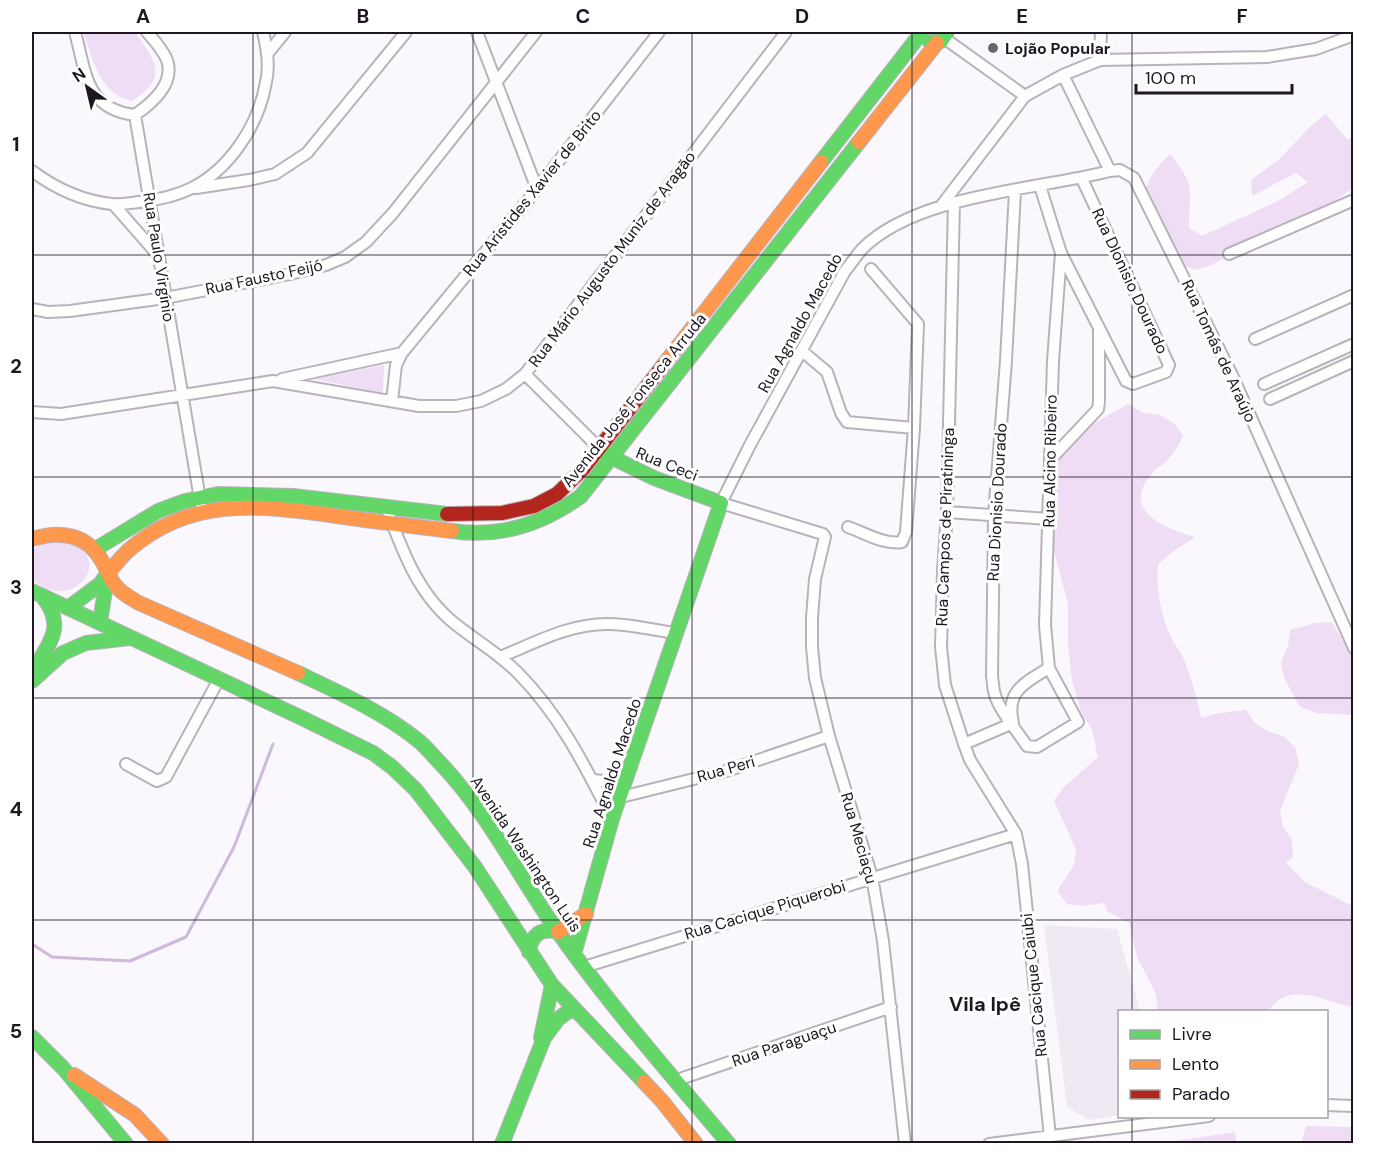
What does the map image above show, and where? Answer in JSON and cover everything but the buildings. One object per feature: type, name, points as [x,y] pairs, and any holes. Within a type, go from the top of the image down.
[{"type":"main road","points":[[922,32],[927,40],[945,35]]},
{"type":"main road","name":"Avenida José Fonseca Arruda","points":[[94,550],[116,535],[171,505],[200,496],[247,493],[457,515],[497,514],[530,508],[551,498],[573,481],[922,32]]},
{"type":"main road","name":"Avenida José Fonseca Arruda","points":[[68,608],[100,584],[130,549],[164,527],[202,511],[259,507],[458,532],[501,531],[536,523],[569,505],[581,496],[945,35]]},
{"type":"main road","name":"Rua Ceci","points":[[599,448],[610,458],[654,478],[721,503]]},
{"type":"main road","name":"Rua Agnaldo Macedo","points":[[574,954],[612,819],[721,503]]},
{"type":"main road","name":"Avenida Washington Luis","points":[[32,539],[55,532],[72,534],[94,550],[115,586],[139,603],[287,667],[342,694],[421,743],[453,777],[488,822],[558,932],[618,1012],[729,1143]]},
{"type":"main road","points":[[100,623],[108,573]]},
{"type":"main road","points":[[37,593],[373,753],[392,768],[416,790],[464,852],[552,985],[649,1087],[696,1143]]},
{"type":"main road","points":[[32,672],[56,625],[53,609],[37,593]]},
{"type":"main road","points":[[32,681],[63,653],[86,643],[133,638]]},
{"type":"main road","points":[[529,952],[530,943],[537,933],[544,929],[558,932],[586,914]]},
{"type":"main road","points":[[502,1143],[538,1049],[552,985]]},
{"type":"main road","points":[[538,1049],[551,1027],[573,1008]]},
{"type":"main road","points":[[32,1037],[64,1069],[125,1142]]},
{"type":"main road","points":[[64,1069],[109,1096],[135,1115],[162,1143]]},
{"type":"main road","points":[[125,1142],[113,1124],[113,1117],[119,1113],[126,1116],[156,1143]]},
{"type":"street","points":[[75,32],[92,92],[112,110],[135,115],[151,104],[164,86],[169,71],[166,59],[147,32]]},
{"type":"street","points":[[192,188],[237,151],[260,106],[267,81],[268,53],[263,32]]},
{"type":"street","points":[[268,53],[285,32]]},
{"type":"street","points":[[32,171],[67,192],[92,201],[114,205],[150,201],[192,188],[275,174],[307,153],[406,32]]},
{"type":"street","points":[[477,32],[537,189]]},
{"type":"street","name":"Rua Fausto Feijó","points":[[32,309],[48,312],[70,311],[165,298],[290,274],[326,265],[345,256],[366,242],[393,213],[536,32]]},
{"type":"street","name":"Rua Aristides Xavier de Brito","points":[[392,401],[396,365],[402,352],[537,189],[659,32]]},
{"type":"street","name":"Rua Mário Augusto Muniz de Aragão","points":[[392,401],[419,406],[456,406],[481,401],[506,389],[525,374],[786,32]]},
{"type":"street","points":[[1100,60],[1101,32]]},
{"type":"street","points":[[945,35],[1025,96]]},
{"type":"street","points":[[941,207],[1025,96],[1063,75],[1100,60],[1267,57],[1316,48],[1353,35]]},
{"type":"street","points":[[941,207],[954,202],[1082,179],[1110,171],[1063,75]]},
{"type":"street","name":"Rua Paulo Virgínio","points":[[135,115],[202,511]]},
{"type":"street","name":"Rua Tomás de Araújo","points":[[1110,171],[1120,170],[1134,178],[1232,375],[1353,648]]},
{"type":"street","name":"Rua DIonisio Dourado","points":[[1082,179],[1169,365],[1168,369],[1166,372],[1133,384],[1129,383],[1099,326]]},
{"type":"street","points":[[1040,186],[1061,253],[1099,326],[1100,402],[1098,409],[1050,460]]},
{"type":"street","name":"Rua Dionisio Dourado","points":[[1015,191],[1006,361],[994,516],[992,676],[995,696],[1027,746],[1036,747],[1078,722]]},
{"type":"street","points":[[1229,254],[1353,200]]},
{"type":"street","name":"Rua Campos de Piratininga","points":[[954,202],[947,512],[941,647],[945,685],[970,760],[1016,834]]},
{"type":"street","points":[[114,205],[158,255]]},
{"type":"street","name":"Rua Agnaldo Macedo","points":[[721,503],[845,271],[863,249],[884,233],[914,216],[941,207]]},
{"type":"street","name":"Rua Alcino Ribeiro","points":[[1061,253],[1053,361],[1045,625],[1049,668],[1078,722]]},
{"type":"street","points":[[848,527],[886,542],[902,542],[904,539],[914,428],[918,324],[872,269]]},
{"type":"street","points":[[1255,339],[1353,295]]},
{"type":"street","points":[[1264,384],[1353,344]]},
{"type":"street","points":[[802,351],[827,372],[841,413],[847,422],[914,428]]},
{"type":"street","points":[[1270,399],[1348,364],[1337,351]]},
{"type":"street","points":[[32,412],[61,414],[273,381],[402,352]]},
{"type":"street","name":"Rua Ceci","points":[[525,374],[599,448]]},
{"type":"street","points":[[273,381],[392,401]]},
{"type":"street","name":"Rua Ceci","points":[[721,503],[825,536]]},
{"type":"street","points":[[386,507],[414,575],[433,603],[453,623],[518,672],[544,702],[564,729],[612,819]]},
{"type":"street","points":[[947,512],[1049,519]]},
{"type":"street","name":"Rua Meciaçu","points":[[825,536],[815,579],[812,647],[815,678],[829,736],[872,877],[891,1007],[904,1143]]},
{"type":"street","points":[[86,643],[100,623]]},
{"type":"street","points":[[500,657],[573,628],[605,623],[676,633]]},
{"type":"street","points":[[964,744],[1013,723],[1010,702],[1015,694],[1030,680],[1049,668]]},
{"type":"street","points":[[126,764],[157,781],[166,777],[219,678]]},
{"type":"street","name":"Rua Peri","points":[[592,780],[623,790],[726,771],[829,736]]},
{"type":"street","name":"Rua Cacique Piquerobi","points":[[584,967],[1016,834]]},
{"type":"street","name":"Rua Cacique Caiubi","points":[[1016,834],[1022,864],[1050,1137]]},
{"type":"street","name":"Rua Paraguaçu","points":[[677,1080],[891,1007]]},
{"type":"street","points":[[1328,1105],[1353,1106]]},
{"type":"street","points":[[989,1143],[1194,1118]]},
{"type":"shaded area","points":[[83,32],[135,32],[153,60],[155,68],[155,76],[144,93],[132,101],[112,91],[94,64]]},
{"type":"shaded area","points":[[1326,114],[1347,139],[1353,138],[1353,188],[1329,205],[1213,264],[1197,270],[1181,265],[1144,193],[1151,176],[1165,158],[1170,154],[1187,179],[1190,196],[1189,228],[1202,236],[1280,200],[1308,182],[1296,173],[1252,196],[1251,180],[1278,160]]},
{"type":"shaded area","points":[[384,365],[383,393],[314,379]]},
{"type":"shaded area","points":[[1128,404],[1143,413],[1159,415],[1174,423],[1183,436],[1170,457],[1151,475],[1143,488],[1141,499],[1144,509],[1151,517],[1172,529],[1195,537],[1158,564],[1162,613],[1186,665],[1201,718],[1246,710],[1254,722],[1267,731],[1283,736],[1295,747],[1299,764],[1280,811],[1283,827],[1292,840],[1293,857],[1286,863],[1305,882],[1353,906],[1353,1007],[1297,994],[1277,1001],[1269,1010],[1158,1010],[1156,994],[1137,957],[1129,923],[1107,911],[1104,903],[1083,906],[1067,904],[1057,891],[1074,865],[1076,849],[1054,801],[1063,788],[1098,757],[1092,729],[1081,713],[1072,680],[1068,644],[1068,603],[1053,548],[1044,530],[1041,511],[1042,495],[1049,474],[1059,458],[1095,423]]},
{"type":"shaded area","points":[[60,538],[82,548],[88,559],[89,567],[83,581],[69,590],[61,591],[52,590],[32,580],[32,551],[41,542]]},
{"type":"shaded area","points":[[1332,622],[1353,657],[1353,715],[1317,713],[1300,707],[1284,678],[1281,662],[1288,646],[1290,630],[1315,623]]},
{"type":"shaded area","points":[[1044,925],[1117,929],[1140,1010],[1118,1010],[1118,1115],[1089,1120],[1067,1107]]},
{"type":"shaded area","points":[[1306,1126],[1353,1127],[1353,1143],[1301,1143]]},
{"type":"shaded area","points":[[1235,1132],[1236,1143],[1153,1143],[1154,1141],[1175,1141]]},
{"type":"waterway","points":[[32,944],[52,957],[130,961],[186,937],[234,847],[273,744]]},
{"type":"traffic: fast","points":[[821,162],[922,32]]},
{"type":"traffic: fast","points":[[930,42],[941,41],[947,32]]},
{"type":"traffic: fast","points":[[452,531],[470,533],[520,527],[552,514],[581,496],[859,142]]},
{"type":"traffic: fast","points":[[574,954],[612,819],[721,503],[654,478],[605,454]]},
{"type":"traffic: fast","points":[[94,550],[158,511],[185,501],[218,494],[293,496],[447,514]]},
{"type":"traffic: fast","points":[[68,608],[100,584],[108,573]]},
{"type":"traffic: fast","points":[[100,623],[107,576]]},
{"type":"traffic: fast","points":[[32,591],[304,719],[373,753],[392,767],[416,790],[475,867],[552,985],[644,1082]]},
{"type":"traffic: fast","points":[[32,672],[53,635],[53,617],[42,596]]},
{"type":"traffic: fast","points":[[86,643],[130,638]]},
{"type":"traffic: fast","points":[[32,681],[63,653],[86,643]]},
{"type":"traffic: fast","points":[[298,673],[362,704],[392,722],[420,742],[442,765],[489,825],[578,960],[729,1144]]},
{"type":"traffic: fast","points":[[529,952],[532,941],[538,934],[547,931],[558,932]]},
{"type":"traffic: fast","points":[[541,1038],[552,985]]},
{"type":"traffic: fast","points":[[502,1144],[544,1038],[558,1019],[573,1008]]},
{"type":"traffic: fast","points":[[32,1037],[64,1069],[126,1144]]},
{"type":"traffic: slow","points":[[859,142],[937,43]]},
{"type":"traffic: slow","points":[[662,367],[821,162]]},
{"type":"traffic: slow","points":[[108,573],[130,549],[153,532],[177,520],[225,509],[303,511],[452,531]]},
{"type":"traffic: slow","points":[[32,539],[62,535],[81,540],[96,552],[114,583],[130,598],[298,673]]},
{"type":"traffic: slow","points":[[558,932],[586,914]]},
{"type":"traffic: slow","points":[[74,1075],[135,1115],[162,1144]]},
{"type":"traffic: slow","points":[[644,1082],[696,1144]]},
{"type":"traffic: jam","points":[[447,514],[502,513],[534,506],[557,494],[583,469],[662,367]]},
{"type":"place","name":"Lojão Popular","points":[[993,48]]},
{"type":"district","name":"Vila Ipê","points":[[985,1004]]}]
